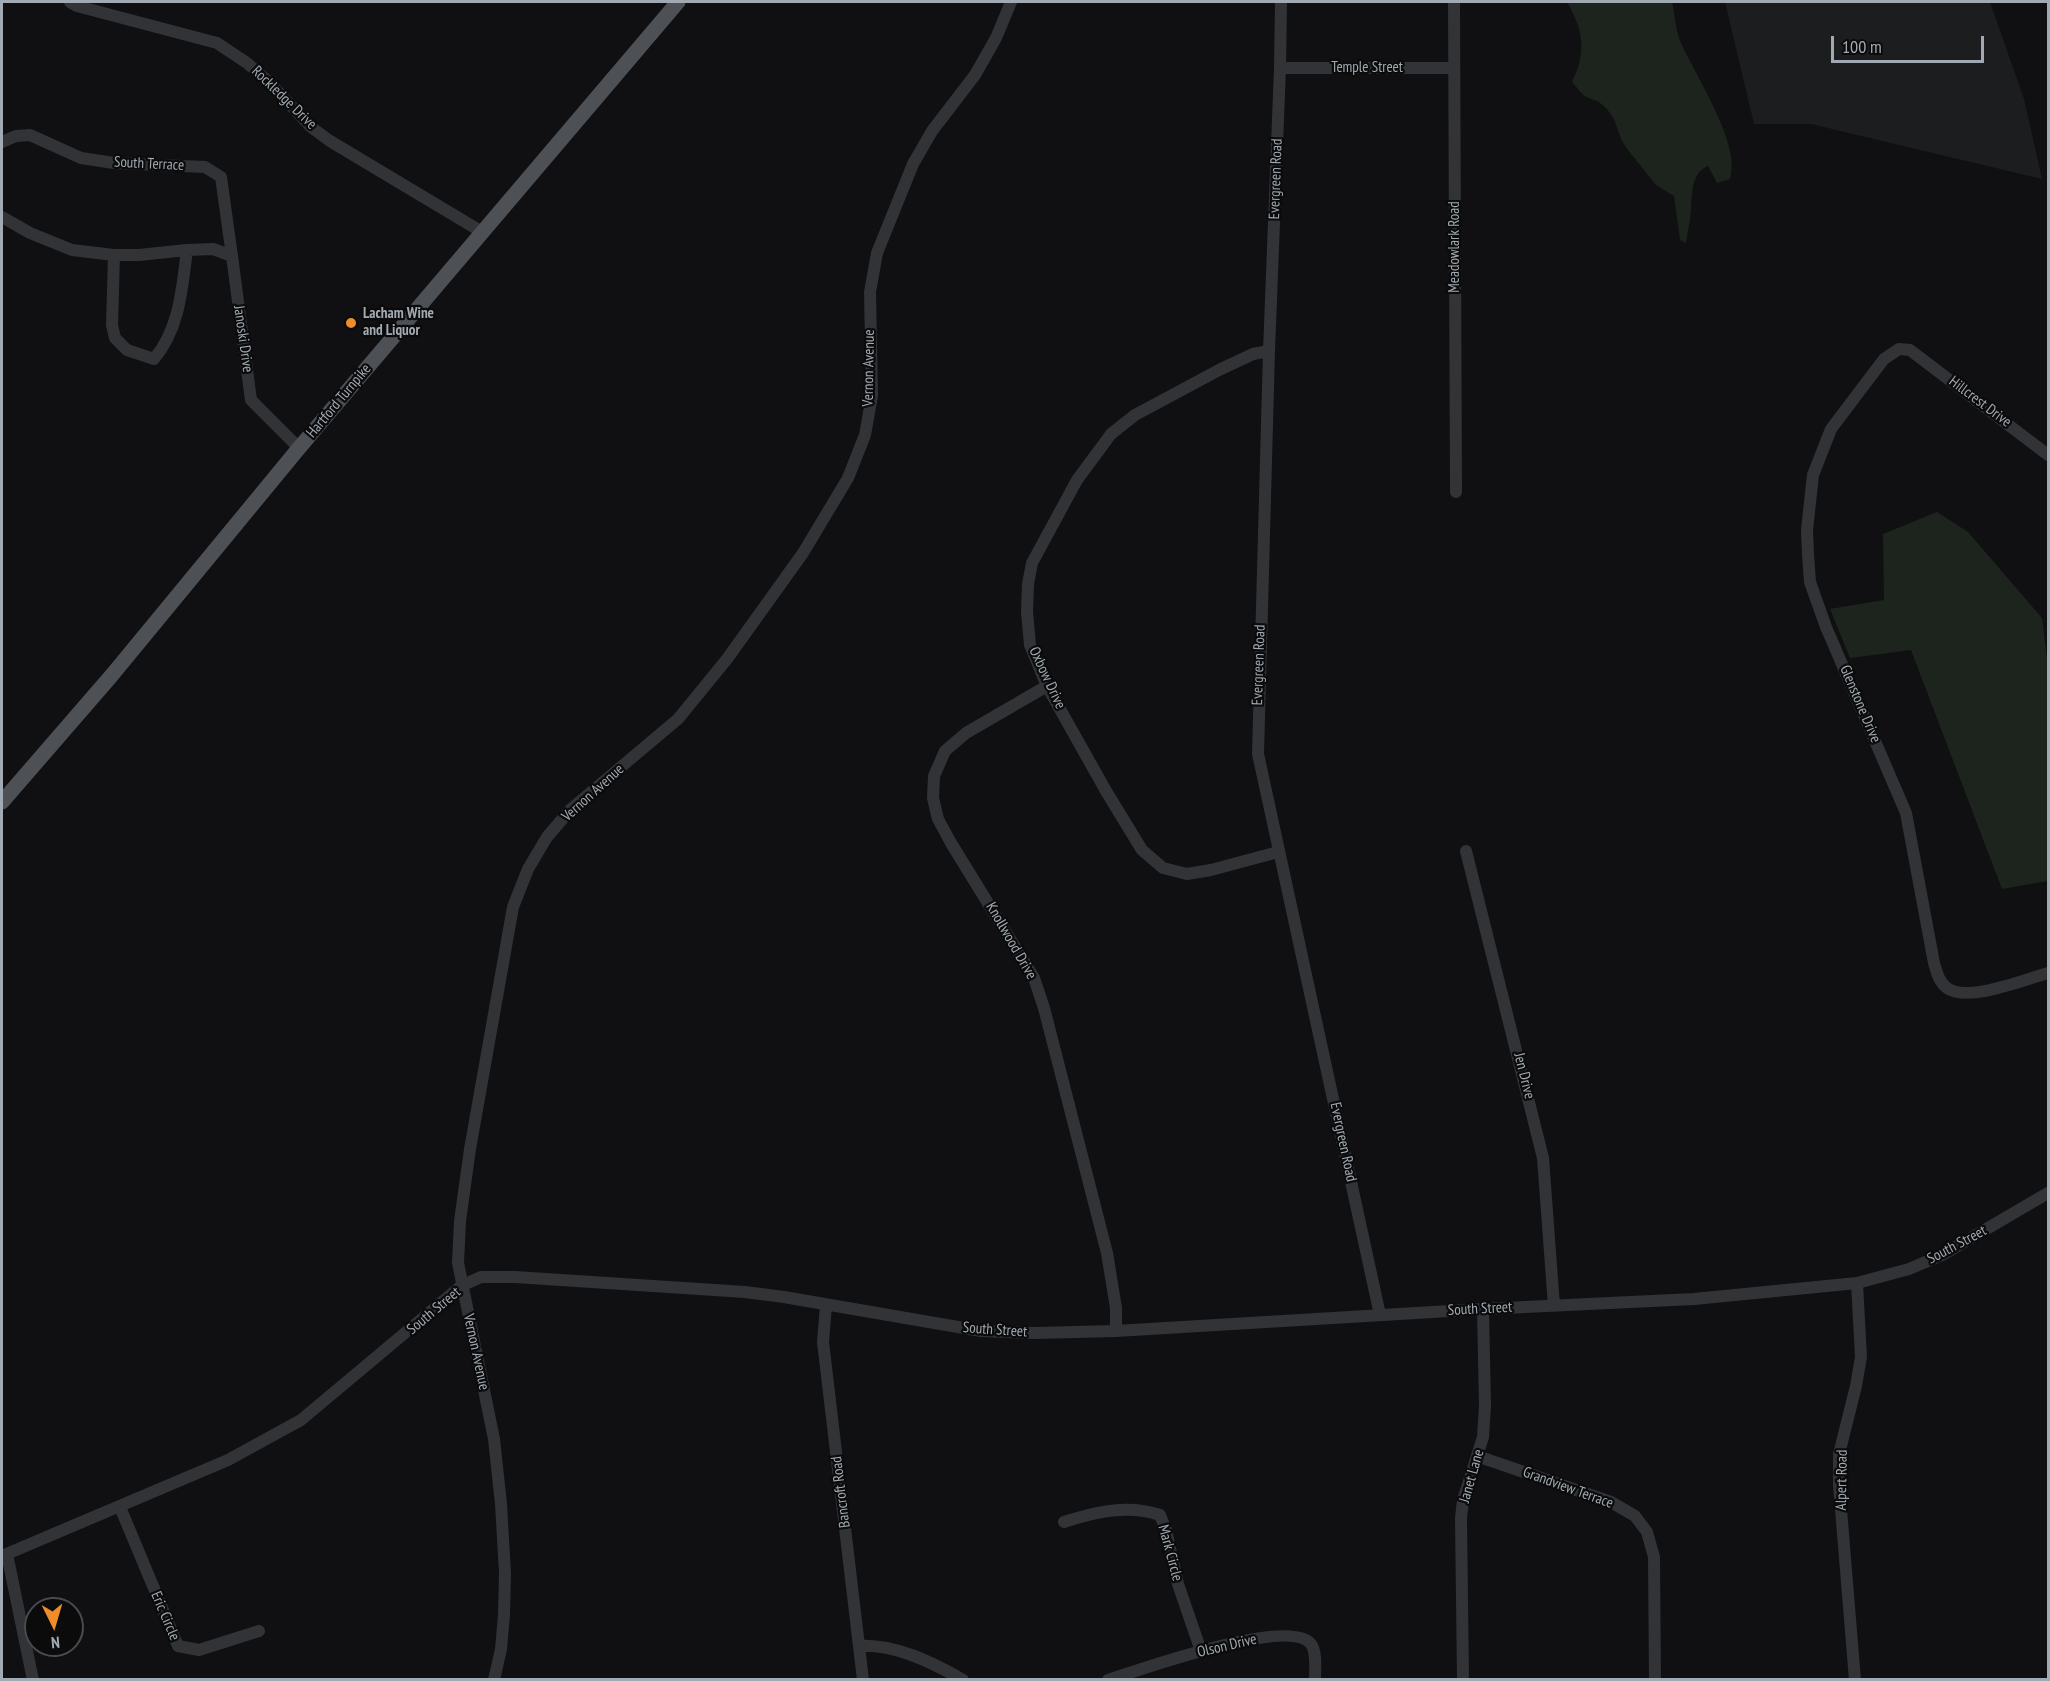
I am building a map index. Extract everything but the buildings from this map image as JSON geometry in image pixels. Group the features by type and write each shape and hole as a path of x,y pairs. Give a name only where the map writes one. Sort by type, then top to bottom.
{"main road":[{"name":"Hartford Turnpike","path":"2,802 112,675 299,448 678,2"}],"street":[{"name":"Rockledge Drive","path":"70,2 77,6 217,43 248,63 311,127 330,141 482,232"},
{"name":"Vernon Avenue","path":"494,1680 501,1649 504,1615 505,1573 501,1504 494,1439 458,1263 460,1221 470,1149 513,907 528,869 547,837 571,808 678,719 713,677 803,553 848,478 865,435 872,396 870,292 877,253 913,164 932,131 975,75 996,38 1011,2"},
{"name":"Evergreen Road","path":"1281,2 1257,754 1380,1315"},
{"name":"Meadowlark Road","path":"1454,2 1456,492"},
{"name":"Temple Street","path":"1280,69 1454,68"},
{"name":"South Terrace","path":"2,142 16,136 30,135 81,158 114,162 204,166 221,177 227,234 232,256"},
{"path":"2,217 30,233 72,250 114,255 139,255 187,249 213,249 232,256"},
{"path":"114,255 112,325 114,338 127,350 154,359 165,346 178,315 187,249"},
{"name":"Janoski Drive","path":"232,256 251,400 299,448"},
{"name":"Glenstone Drive","path":"1910,350 1899,349 1884,358 1831,429 1819,456 1813,476 1807,530 1810,582 1826,627 1906,813 1938,978 1948,989 1959,993 1975,992 2049,973"},
{"name":"Hillcrest Drive","path":"1910,350 2049,455"},
{"name":"Oxbow Drive","path":"1269,351 1253,354 1219,370 1135,415 1111,434 1077,480 1032,563 1028,584 1027,612 1030,645 1047,686 1142,850 1163,868 1187,874 1212,870 1278,852"},
{"name":"Knollwood Drive","path":"1047,686 966,734 945,752 934,776 933,798 938,819 951,843 1034,978 1044,1008 1107,1253 1116,1308 1116,1331"},
{"name":"Jen Drive","path":"1466,851 1543,1158 1554,1306"},
{"name":"South Street","path":"4,1555 228,1460 301,1420 461,1286 481,1277 745,1292 981,1331 1035,1333 1116,1331 1694,1299 1857,1283 1909,1269 1942,1254 2049,1193"},
{"name":"Alpert Road","path":"1855,1680 1846,1583 1839,1454 1861,1357 1857,1283"},
{"name":"Bancroft Road","path":"826,1305 823,1342 863,1680"},
{"name":"Janet Lane","path":"1463,1680 1461,1518 1463,1500 1483,1437 1485,1406 1483,1309"},
{"name":"Grandview Terrace","path":"1477,1456 1611,1502 1635,1516 1647,1532 1654,1557 1655,1680"},
{"name":"Eric Circle","path":"120,1507 178,1646 199,1650 259,1631"},
{"name":"Mark Circle","path":"1064,1522 1095,1512 1143,1509 1160,1515 1166,1530 1178,1584 1202,1651"},
{"path":"4,1555 33,1680"},
{"name":"Olson Drive","path":"1108,1680 1202,1651 1256,1638 1286,1635 1302,1637 1311,1644 1315,1659 1315,1680"},
{"path":"859,1646 869,1645 932,1662 963,1680"}],"shaded area":[{"path":"1567,2 1672,2 1679,38 1723,128 1732,164 1730,179 1717,183 1708,166 1697,175 1694,182 1686,243 1680,240 1674,196 1656,185 1628,150 1607,109 1599,102 1584,96 1572,82 1580,61 1581,41 1577,22"},
{"path":"1725,2 1990,2 2024,99 2042,179 1811,124 1754,124"},
{"path":"1937,512 1968,532 2042,618 2048,667 2048,881 2002,889 1911,650 1850,658 1830,609 1884,600 1883,534"}],"place":[{"name":"Lacham Wine and Liquor","path":"351,323"}]}
